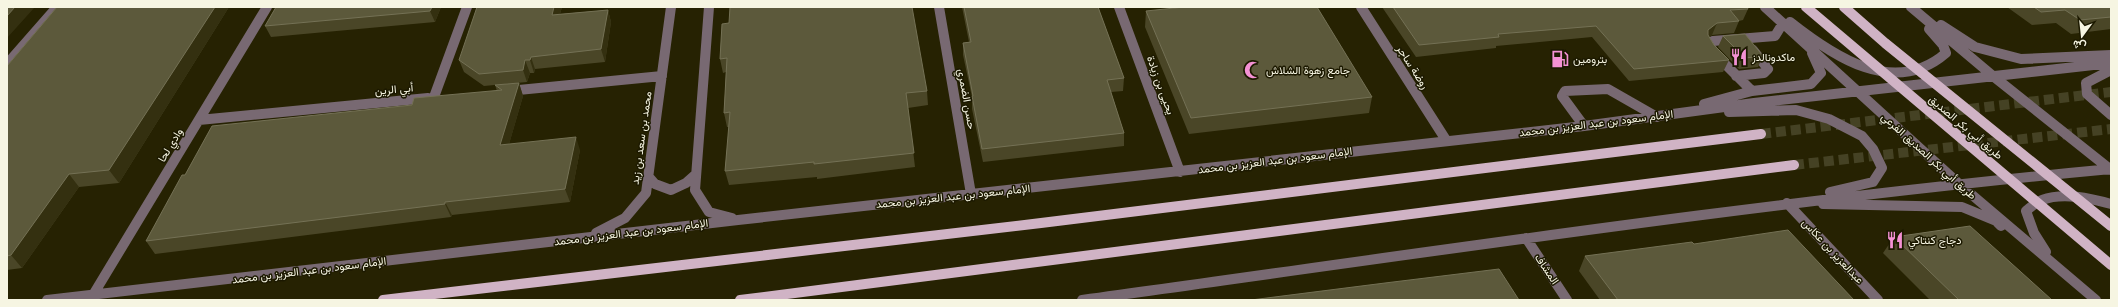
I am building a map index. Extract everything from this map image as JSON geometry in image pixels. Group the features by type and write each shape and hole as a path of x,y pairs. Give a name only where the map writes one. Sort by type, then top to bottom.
{"main road":[{"name":"طريق أبي بكر الصديق","path":"1806,7 2111,265"},
{"name":"طريق أبي بكر الصديق","path":"1844,7 1885,43 2111,226"},
{"path":"383,300 1041,223 1761,134"},
{"path":"740,300 1794,165"}],"street":[{"path":"7,64 56,7"},
{"name":"وادي لحا","path":"93,295 267,7"},
{"name":"أبي الرين","path":"199,120 437,97 468,7"},
{"name":"محمد بن سعد بن زيد","path":"582,238 618,224 634,210 646,193 671,7"},
{"path":"709,7 694,190 708,212 738,220"},
{"name":"حسن الضمري","path":"939,7 972,194"},
{"name":"يحيى بن زيادة","path":"1119,7 1180,172"},
{"name":"روضة ساجر","path":"1360,7 1446,140"},
{"name":"طريق أبي بكر الصديق الفرعي","path":"1765,7 1958,183 2098,300"},
{"path":"1771,7 1829,50 1860,67 1893,72 1920,69 1938,61 1946,53 1943,45 1911,7"},
{"path":"1911,7 1975,47 1999,55 2021,59 2111,55"},
{"path":"1911,7 1993,76 2111,170"},
{"path":"1655,117 1752,91 1811,84 1821,73 1814,57 1803,41 1783,23 1775,36 1713,42 1709,44 1714,53 1752,91"},
{"path":"1736,76 1764,73 1768,69 1744,40"},
{"name":"الإمام سعود بن عبد العزيز بن محمد","path":"47,300 738,220 1180,172 1446,140 1584,126 1754,103 2111,63"},
{"path":"2111,70 2086,83 2087,94 2111,115"},
{"path":"496,92 662,76"},
{"path":"1584,126 1562,94 1565,92 1599,88 1608,89 1655,117 1796,110 1829,119 1862,136 1873,149 1882,168 1873,182 1787,202"},
{"path":"1082,300 1787,202 1958,183 2111,170"},
{"path":"648,176 655,184 670,190 686,183 695,175"},
{"path":"2098,300 2053,260 2040,246 2028,220 2026,211 2040,200 2064,197 2100,200 2111,204"},
{"name":"طريق أبي بكر الصديق الفرعي","path":"1787,202 1962,208 1996,221 2088,300"},
{"name":"عبدالعزيز بن عكاس","path":"1787,202 1878,300"},
{"name":"المشاف","path":"1526,238 1567,300"}],"building":[{"path":"7,7 15,7 7,16"},
{"path":"57,7 215,7 109,170 69,174 11,255 7,256 7,66"},
{"path":"276,7 432,7 430,11 265,26"},
{"path":"477,7 554,7 552,15 608,10 601,49 531,57 530,60 525,60 523,70 479,74 459,60"},
{"path":"730,7 912,7 927,91 906,93 914,153 814,164 814,162 725,171 730,112 724,113 727,58 720,59 722,24 729,23"},
{"path":"964,7 1098,7 1124,78 1107,80 1124,133 982,149 963,43 971,42"},
{"name":"جامع زهوة الشلاش","path":"1184,7 1317,7 1372,97 1191,118 1146,11"},
{"path":"1393,7 1747,7 1748,9 1730,10 1739,21 1717,23 1708,30 1708,35 1714,45 1729,60 1634,69 1596,26 1498,34 1499,37 1419,45"},
{"path":"2034,7 2111,7 2111,17 2080,20 2065,10 2041,12"},
{"path":"1745,34 1763,56 1745,58 1723,36"},
{"path":"519,83 500,145 576,137 565,189 445,202 445,204 146,241 182,175 185,175 212,126 412,105 414,98 502,90 495,85"},
{"path":"1970,226 2052,300 1959,300 1894,237"},
{"path":"1788,230 1854,300 1618,300 1585,256 1692,242 1694,244"},
{"path":"1499,269 1519,300 1251,300 1385,283"}],"tunnel":[{"path":"1761,134 2111,92"},
{"path":"1794,165 2111,129"}],"place":[{"name":"ماكدونالدز","path":"1739,57"},
{"name":"بترومين","path":"1560,59"},
{"name":"جامع زهوة الشلاش","path":"1253,70"},
{"name":"دجاج كنتاكي","path":"1895,240"}]}
